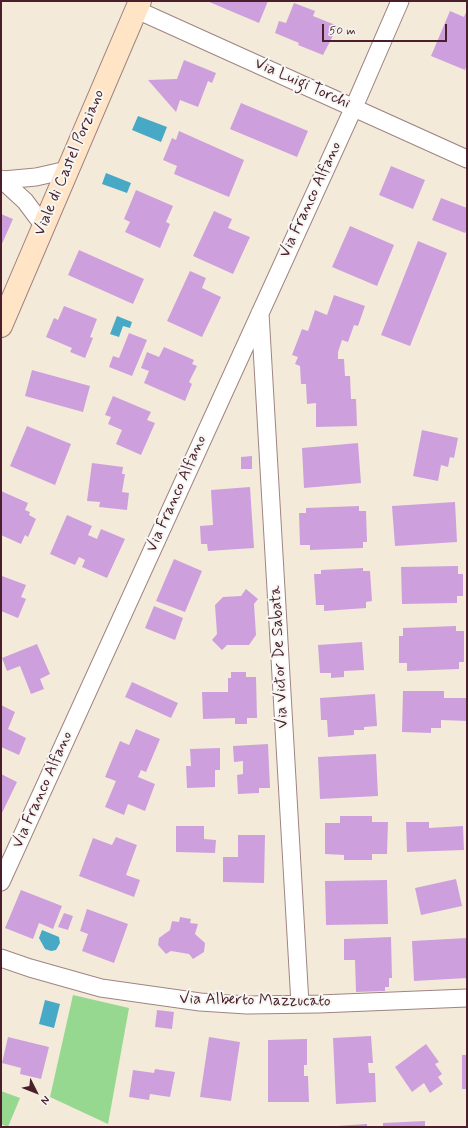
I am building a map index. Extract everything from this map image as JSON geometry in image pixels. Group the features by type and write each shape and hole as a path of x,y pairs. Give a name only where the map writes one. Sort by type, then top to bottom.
{"street":[{"name":"Via Franco Alfano","path":"1,882 260,310 354,107 400,1"},
{"name":"Via Luigi Torchi","path":"138,5 467,159"},
{"name":"Viale di Castel Porziano","path":"1,326 138,5"},
{"path":"2,179 36,177 67,170"},
{"path":"2,179 25,201 43,225"},
{"name":"Via Victor De Sabata","path":"260,310 300,1004"},
{"name":"Via Alberto Mazzucato","path":"1,958 83,984 138,995 210,1003 300,1004 467,998"}],"green space":[{"path":"73,995 129,1008 108,1124 50,1097"},
{"path":"1,1091 20,1098 8,1127 1,1124"}],"water":[{"path":"138,116 167,127 161,142 132,130"},
{"path":"106,173 131,183 127,193 102,184"},
{"path":"117,316 132,322 130,328 123,326 119,337 110,334"},
{"path":"42,930 59,937 60,943 56,950 51,951 45,949 39,938"},
{"path":"45,1000 60,1004 54,1028 39,1024"}],"building":[{"path":"207,1 268,1 259,23"},
{"path":"294,3 315,11 313,16 338,26 323,55 298,45 299,43 275,33 279,21 286,23"},
{"path":"467,10 467,64 465,70 431,56 450,11 464,17"},
{"path":"184,60 216,73 212,83 208,81 198,107 180,100 176,112 148,80 177,79"},
{"path":"241,103 308,131 297,157 230,129"},
{"path":"179,131 244,160 229,197 174,174 177,166 163,160 172,138 176,140"},
{"path":"391,166 425,180 413,209 379,195"},
{"path":"136,190 173,206 166,222 170,224 160,248 125,232 130,222 124,219"},
{"path":"441,198 467,208 467,228 465,233 432,220"},
{"path":"214,211 232,219 228,228 250,237 233,274 193,256"},
{"path":"1,214 13,219 1,246"},
{"path":"350,226 394,245 377,286 332,267"},
{"path":"418,241 447,253 410,346 381,335"},
{"path":"79,250 144,279 133,304 68,275"},
{"path":"190,271 206,278 202,288 221,297 202,337 167,321"},
{"path":"334,295 365,306 358,326 354,325 348,342 342,340 338,352 338,359 344,359 345,376 350,376 351,399 356,399 357,426 316,427 316,403 307,404 306,384 301,384 300,366 295,364 298,357 292,355 302,329 308,331 315,310 327,315"},
{"path":"64,306 97,319 90,337 93,338 85,358 70,352 72,348 46,337 54,318 58,320"},
{"path":"129,333 147,340 132,376 109,367 113,356 119,358"},
{"path":"164,347 194,360 192,364 197,366 189,382 192,384 185,401 144,383 149,371 141,368 147,352 159,357"},
{"path":"32,370 90,386 83,412 25,396"},
{"path":"113,396 151,412 147,420 155,423 141,455 116,444 122,430 108,424 111,417 105,415"},
{"path":"27,426 71,444 55,485 10,466"},
{"path":"422,430 458,438 454,458 450,457 448,467 441,465 438,481 413,476"},
{"path":"358,443 361,483 304,488 302,448"},
{"path":"252,456 252,469 241,469 241,457"},
{"path":"92,463 123,467 122,474 125,474 122,492 129,493 127,510 99,507 100,502 87,501"},
{"path":"250,487 254,548 208,551 207,544 201,544 200,526 213,525 211,490"},
{"path":"1,491 28,503 25,510 30,512 29,515 36,519 28,537 25,535 21,544 1,535"},
{"path":"455,502 457,542 395,546 392,506"},
{"path":"359,506 359,511 366,511 367,542 363,542 363,548 310,550 310,545 300,545 299,513 306,513 306,508"},
{"path":"67,515 92,526 88,535 97,539 101,529 125,539 107,578 82,567 85,560 79,557 75,565 50,554"},
{"path":"174,559 202,571 185,612 156,601"},
{"path":"458,566 458,574 463,574 463,596 457,596 457,603 402,604 401,567"},
{"path":"363,568 363,571 370,571 372,601 366,602 366,608 324,611 324,605 316,605 314,574 321,574 321,570"},
{"path":"2,576 26,585 21,597 26,599 18,618 1,611"},
{"path":"246,589 258,599 254,604 256,635 249,645 227,645 222,650 212,640 217,634 215,605 223,597 241,596"},
{"path":"154,606 183,618 175,640 145,628"},
{"path":"456,626 456,631 464,631 464,662 459,662 459,669 407,671 407,663 399,663 399,636 403,636 403,628"},
{"path":"362,642 364,670 344,671 344,677 331,678 331,673 320,673 318,645"},
{"path":"37,644 50,674 40,679 44,689 31,694 20,666 7,671 2,658"},
{"path":"231,672 246,672 246,677 256,677 257,718 247,718 247,724 235,724 235,718 203,719 202,692 228,692 228,678 231,678"},
{"path":"132,682 178,703 171,718 125,697"},
{"path":"403,691 444,691 444,698 467,698 467,721 441,720 441,728 431,728 431,733 402,732"},
{"path":"375,694 377,726 364,727 364,730 354,730 354,735 328,737 327,720 321,720 320,698"},
{"path":"1,705 15,712 8,729 26,738 19,755 1,747"},
{"path":"136,729 160,739 146,772 141,770 138,777 155,784 145,811 128,804 124,815 105,807 116,781 105,777 120,741 129,745"},
{"path":"268,744 270,788 259,788 259,793 238,794 237,775 243,774 243,761 234,762 233,746"},
{"path":"220,748 220,770 215,770 215,787 187,788 186,766 191,766 190,749"},
{"path":"376,754 378,796 320,799 318,757"},
{"path":"1,774 17,782 1,815"},
{"path":"340,816 372,816 372,822 388,822 387,854 372,854 372,860 344,860 344,855 325,854 325,823 340,823"},
{"path":"406,822 429,822 429,828 463,826 464,850 407,852"},
{"path":"176,826 204,826 204,839 216,840 215,853 176,852"},
{"path":"238,835 265,835 264,883 223,882 223,857 238,857"},
{"path":"116,837 137,845 126,875 140,880 134,897 79,876 93,838 112,845"},
{"path":"456,879 462,906 421,915 415,888"},
{"path":"387,880 388,924 326,925 325,881"},
{"path":"21,890 62,906 53,929 39,923 33,939 5,928"},
{"path":"87,909 128,924 114,963 82,951 88,934 80,931"},
{"path":"64,913 73,916 68,930 58,927"},
{"path":"180,917 191,919 190,923 198,924 195,934 205,943 204,952 193,959 189,954 171,951 166,954 158,945 159,938 170,930 172,921 179,922"},
{"path":"391,937 392,978 389,978 389,987 385,987 385,991 356,992 355,960 344,960 344,939"},
{"path":"467,938 467,978 414,981 412,941"},
{"path":"157,1010 174,1012 172,1029 155,1027"},
{"path":"371,1036 373,1063 368,1063 369,1073 375,1073 376,1102 336,1104 333,1038"},
{"path":"8,1037 49,1047 41,1079 20,1074 21,1068 2,1063"},
{"path":"209,1037 240,1042 231,1101 200,1097"},
{"path":"307,1039 307,1065 304,1065 304,1076 308,1076 309,1102 268,1102 268,1040"},
{"path":"426,1044 439,1062 435,1064 442,1074 438,1077 443,1084 430,1093 424,1083 412,1092 395,1067"},
{"path":"462,1055 467,1055 467,1089 462,1089"},
{"path":"155,1069 175,1072 170,1097 150,1094 149,1100 129,1097 133,1070 154,1073"},
{"path":"425,1121 425,1127 383,1127 383,1123"},
{"path":"367,1124 367,1127 337,1127 337,1126"}]}
